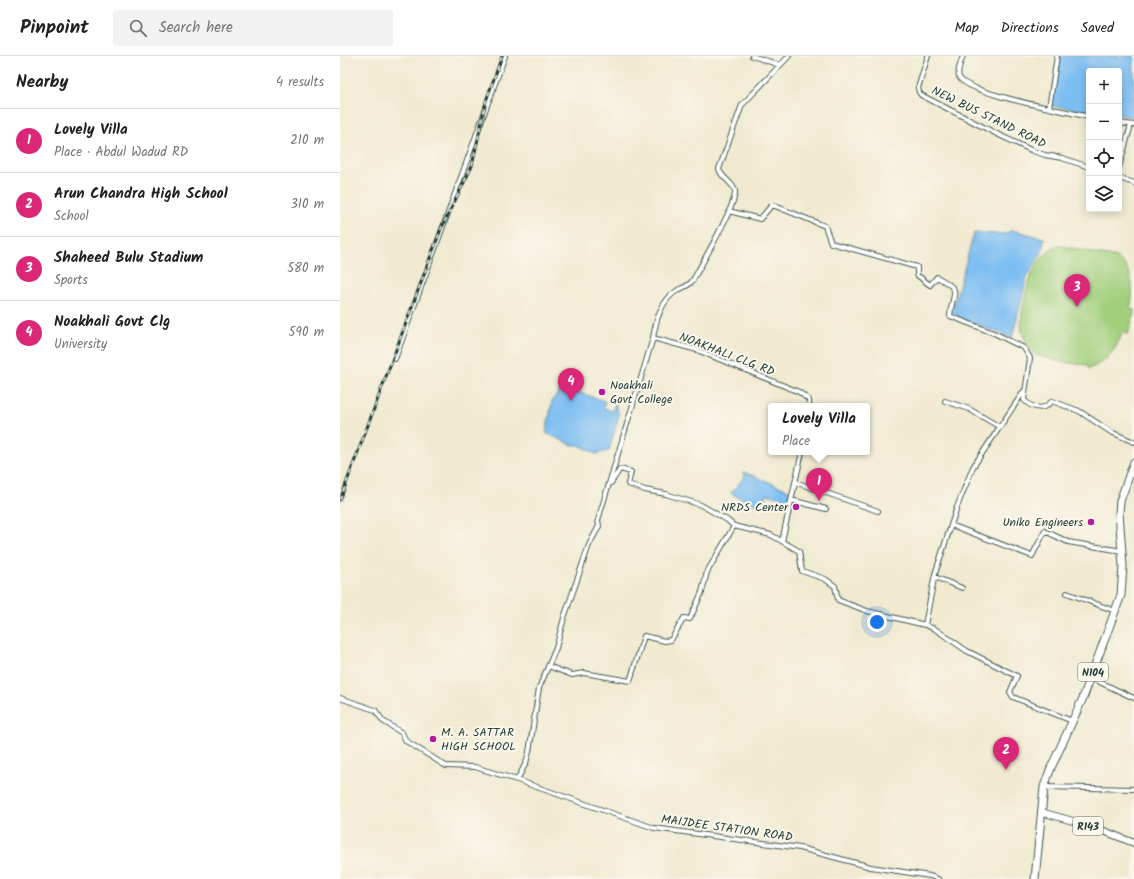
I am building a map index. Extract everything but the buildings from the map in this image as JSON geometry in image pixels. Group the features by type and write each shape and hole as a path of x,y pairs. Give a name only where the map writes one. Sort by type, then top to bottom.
{"highway":[{"name":"N104","path":"1035,879 1044,787 1091,678 1121,595 1123,566 1119,513 1120,501 1134,462"}],"main road":[{"name":"R143","path":"1041,812 1094,827 1134,843"}],"street":[{"path":"395,360 505,56"},
{"path":"752,56 780,65"},
{"path":"517,780 526,763 532,740 537,696 588,545 599,526 598,520 653,338 659,313 664,303 677,291 690,285 694,280 729,211 735,193 734,188 720,174 719,169 742,105 789,56"},
{"name":"NEW BUS STAND ROAD","path":"928,56 918,88 921,95 1033,151 1062,158 1086,167"},
{"path":"963,56 958,74 961,80 979,89 999,96 1086,116"},
{"path":"1048,108 1057,56"},
{"path":"1122,123 1132,125 1122,157"},
{"path":"1122,179 1134,183"},
{"path":"729,211 760,219 771,206 775,206 825,226 831,243 847,246 918,267 918,275 930,285 937,277 952,286 955,292 950,316 996,334 1024,348 1030,358 1024,400 1028,404 1042,409 1047,407 1052,401 1079,411 1115,434 1134,442"},
{"name":"NOAKHALI CLG RD","path":"653,338 697,350 798,392 809,400 809,403"},
{"path":"925,625 935,577 951,525 973,467 1026,389"},
{"path":"946,401 969,409 1000,427"},
{"path":"782,541 801,455"},
{"path":"608,486 620,469 630,472 628,484 701,505 734,526 771,535 799,551 802,571 825,579 835,586 838,600 867,611 925,625 935,629 967,651 1017,676 1010,692 1013,697 1072,720"},
{"path":"795,482 878,511"},
{"path":"791,500 826,509"},
{"path":"951,525 1032,556 1044,531 1068,542 1122,551"},
{"path":"548,666 572,675 591,674 630,681 644,636 665,641 671,640 684,618 690,619 702,592 707,572 734,526"},
{"path":"935,577 962,588"},
{"path":"1067,593 1116,611"},
{"path":"1091,678 1134,698"},
{"name":"MAIJDEE STATION ROAD","path":"340,698 375,710 383,721 402,733 406,741 446,766 475,767 517,780 654,828 800,848 871,867 918,874 938,879"},
{"path":"1044,787 1134,788"},
{"path":"916,879 918,874"}],"green space":[{"path":"1058,245 1117,258 1123,263 1130,274 1132,295 1130,309 1134,310 1134,314 1128,334 1122,333 1117,345 1110,355 1101,363 1089,369 1087,365 1060,362 1038,355 1036,357 1022,332 1021,325 1025,295 1035,267 1046,254"}],"water":[{"path":"1059,56 1134,56 1134,117 1122,115 1122,68 1086,68 1086,111 1051,106"},
{"path":"1012,230 1044,238 1042,252 1027,277 1012,338 951,315 974,233 1005,234"},
{"path":"562,387 605,401 604,408 612,411 615,403 619,415 609,451 596,454 579,445 572,445 546,433 552,401"},
{"path":"744,472 791,491 787,500 767,494 762,506 745,501 731,493 745,476"}],"railway":[{"path":"340,500 441,229 472,166 486,101 502,56"}],"place":[{"name":"Shaheed Bulu Stadium","path":"1077,307"},
{"name":"Noakhali Govt College","path":"602,392"},
{"name":"Noakhali Govt Clg","path":"571,401"},
{"name":"Lovely Villa","path":"819,501"},
{"name":"NRDS Center","path":"796,507"},
{"name":"Uniko Engineers","path":"1091,522"},
{"name":"M. A. SATTAR HIGH SCHOOL","path":"433,739"},
{"name":"Arun Chandra High School","path":"1006,770"}]}
